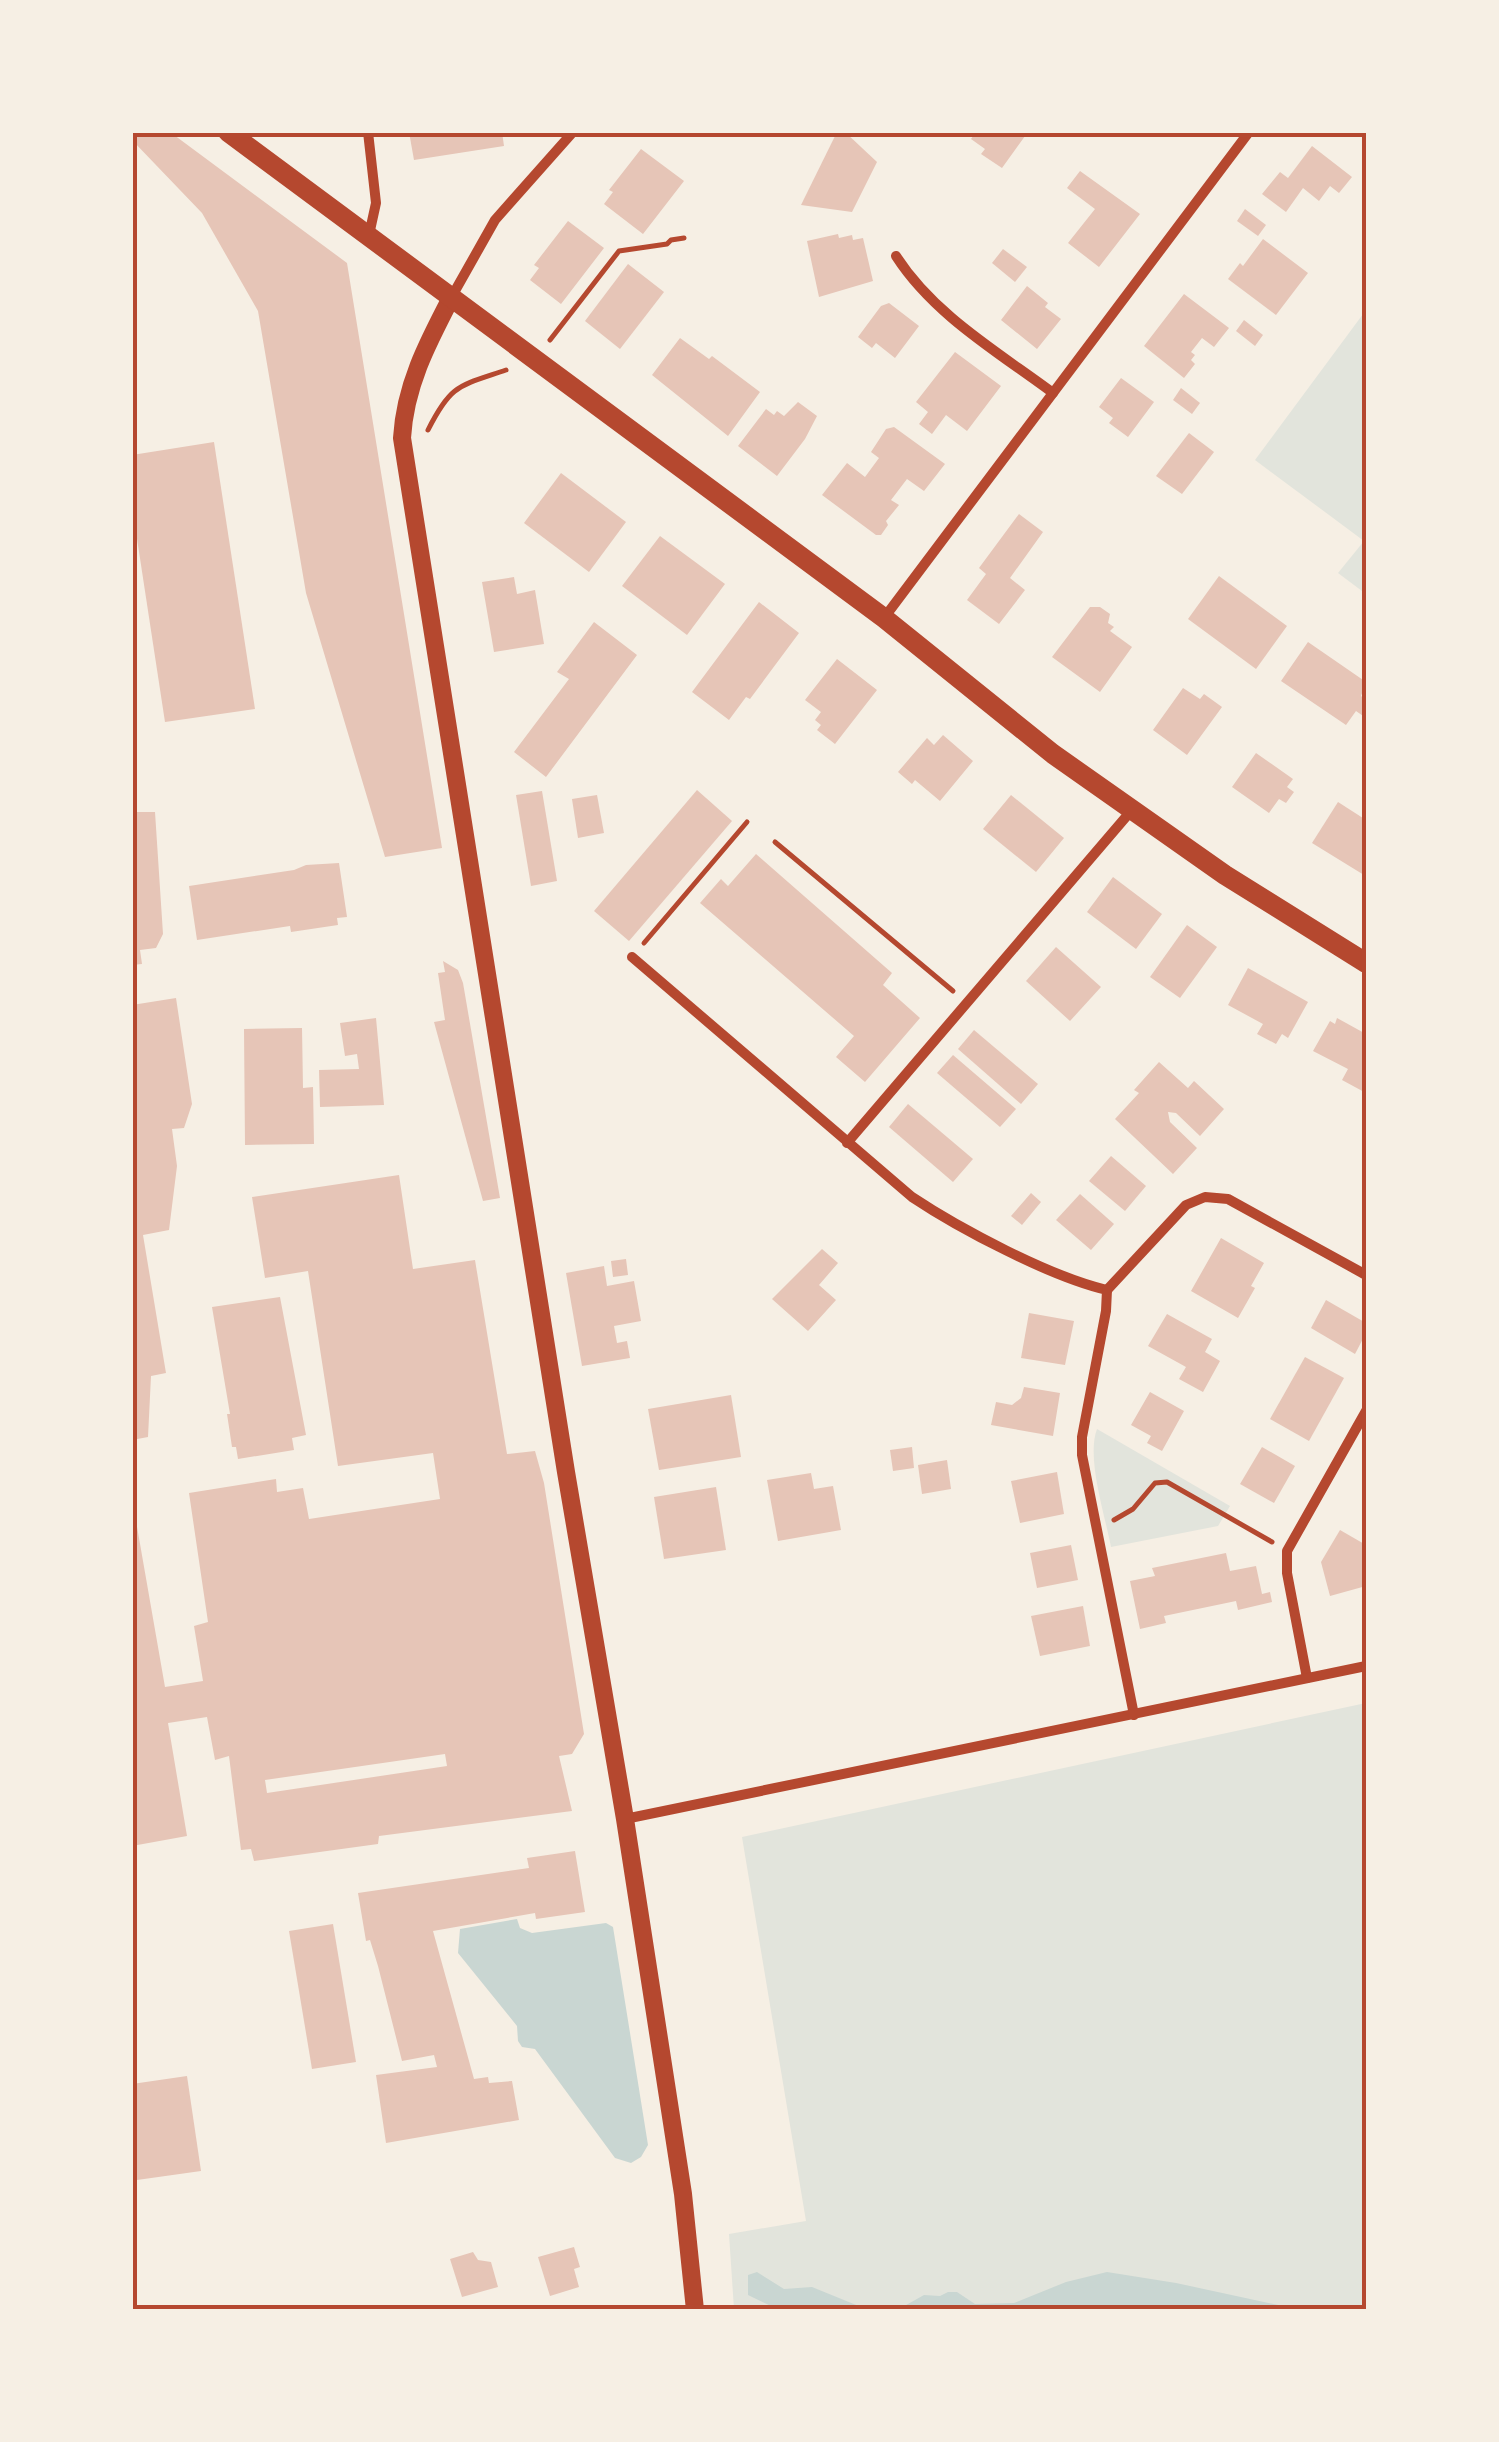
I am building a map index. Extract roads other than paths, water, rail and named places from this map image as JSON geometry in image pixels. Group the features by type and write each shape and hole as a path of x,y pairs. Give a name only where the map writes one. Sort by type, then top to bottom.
{"main road":[{"path":"228,132 884,618 956,679 1131,811 1366,963"}],"street":[{"path":"368,132 376,203 368,238"},
{"path":"572,132 495,220 451,298 422,353 410,386 403,410 402,438 625,1819 683,2194 694,2310"},
{"path":"884,618 1249,132"},
{"path":"896,256 944,312 1054,394"},
{"path":"847,1143 1131,811"},
{"path":"632,957 847,1143 934,1212 1067,1278 1107,1290"},
{"path":"1134,1714 1082,1455 1107,1290 1186,1205 1205,1197 1228,1199 1366,1276"},
{"path":"1308,1678 1287,1574 1288,1551 1366,1411"},
{"path":"625,1819 1366,1666"}]}
